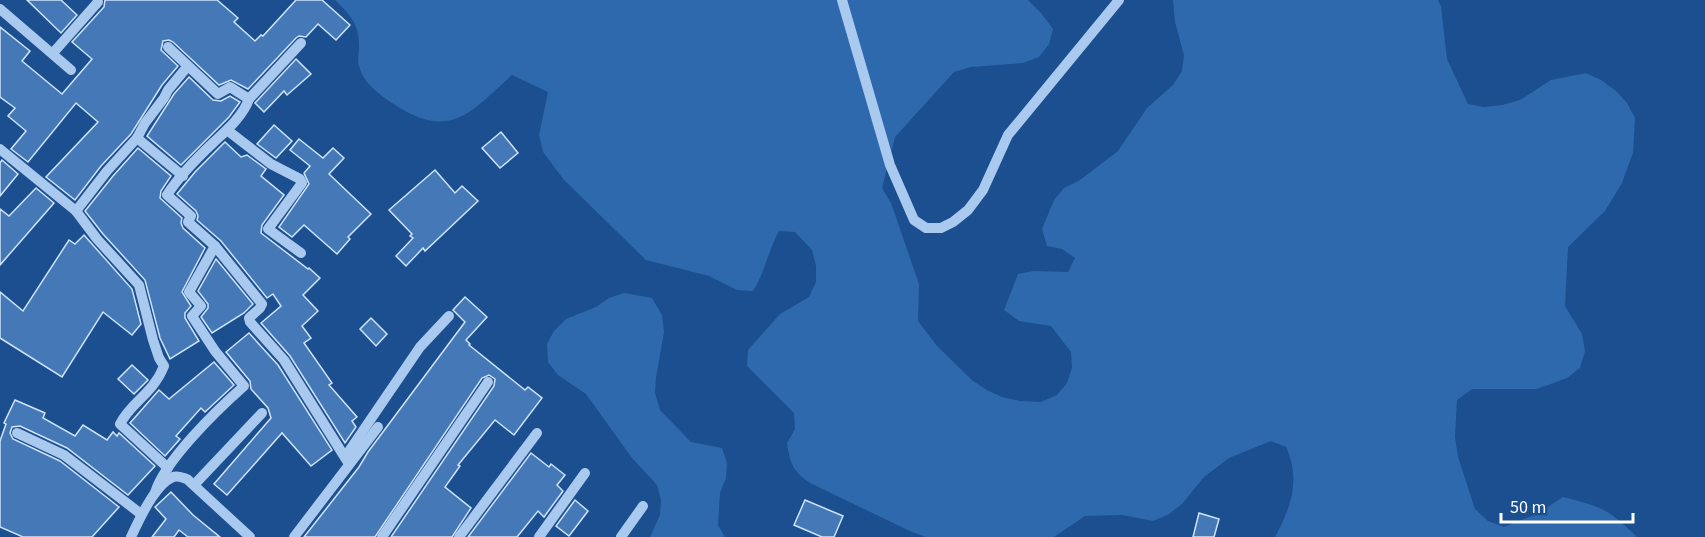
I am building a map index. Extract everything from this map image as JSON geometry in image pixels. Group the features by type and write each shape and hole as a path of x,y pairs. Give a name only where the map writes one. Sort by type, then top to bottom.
{"street":[{"path":"842,0 899,190 914,220 926,228 941,228 968,210 983,190 1008,135 1119,0"},
{"path":"53,53 98,2"},
{"path":"0,9 71,70"},
{"path":"301,42 249,99 247,106 227,130 168,193 168,197 191,216 189,222 215,246 262,304 249,318 250,322 284,360 347,461"},
{"path":"168,47 218,94 230,87 249,99"},
{"path":"76,211 111,166 137,138 168,90 187,67"},
{"path":"227,130 271,164 300,179 302,183 268,229 301,252"},
{"path":"137,138 183,176"},
{"path":"0,149 76,211 97,239 140,287 153,340 164,366 149,392 120,424 168,468"},
{"path":"155,493 158,483 190,440 244,386 214,351 192,316 201,306 189,292 215,246"},
{"path":"294,537 347,461 420,347 449,316"},
{"path":"382,537 488,382"},
{"path":"194,485 262,413"},
{"path":"347,461 378,427"},
{"path":"17,433 64,455 141,514"},
{"path":"459,537 537,433"},
{"path":"545,535 585,473"},
{"path":"131,537 141,514 155,493 172,477 177,476 187,479 250,537"},
{"path":"621,537 643,506"}],"shaded area":[{"path":"335,0 1028,0 1053,29 1049,44 1039,57 1023,63 971,67 954,72 895,137 882,188 891,203 919,284 918,321 937,346 973,381 1002,397 1041,402 1057,395 1067,383 1072,368 1071,352 1051,326 1019,321 1004,310 1018,274 1034,271 1068,272 1075,258 1062,249 1047,246 1042,229 1054,200 1064,188 1080,180 1118,151 1147,108 1173,85 1182,71 1184,55 1175,22 1173,0 1438,0 1441,6 1447,59 1468,104 1484,107 1502,105 1520,100 1551,80 1586,73 1616,91 1627,103 1635,118 1633,153 1622,183 1605,211 1568,247 1565,306 1582,334 1585,351 1580,368 1567,378 1537,389 1472,389 1457,400 1455,437 1458,457 1475,509 1488,521 1504,527 1537,514 1563,497 1604,510 1637,537 1275,537 1286,515 1292,493 1293,471 1286,447 1271,441 1229,458 1204,477 1182,504 1169,514 1153,521 1122,515 1085,516 1054,537 926,537 912,532 810,483 796,471 789,456 787,443 795,429 794,413 747,366 748,350 780,314 809,297 816,282 816,266 812,250 795,232 779,231 753,291 737,290 709,276 646,260 564,180 543,152 539,135 548,92 512,75 484,101 458,118 444,121 412,115 382,96 364,78 358,64 359,39 356,26"},
{"path":"624,293 652,298 662,315 664,332 655,393 660,410 691,442 722,448 727,463 726,478 720,493 718,525 725,537 650,537 660,515 661,500 657,485 632,458 586,394 558,375 548,362 547,344 554,331 566,319"}],"building":[{"path":"27,0 61,0 77,15 61,33"},
{"path":"105,0 217,0 238,18 234,22 255,41 261,35 263,36 296,0 322,0 350,25 336,40 318,24 306,37 296,38 248,89 231,80 219,85 173,42 163,41 161,50 178,66 162,85 131,134 101,166 75,200 46,177 98,122 76,103 28,162 11,149 26,131 8,116 15,108 0,97 0,27 30,51 22,61 62,94 92,59 72,42 104,7"},
{"path":"296,59 311,74 287,95 284,91 264,112 255,103"},
{"path":"189,77 213,100 221,101 230,96 240,102 229,117 181,165 147,136 174,94"},
{"path":"274,125 292,141 276,158 257,144"},
{"path":"501,132 518,153 500,168 482,148"},
{"path":"299,139 323,158 333,148 344,158 329,174 371,214 348,237 350,239 337,254 304,225 292,237 279,227 309,184 304,173 310,166 290,150"},
{"path":"225,142 241,157 247,155 266,169 261,176 284,195 262,225 261,233 320,278 303,295 318,311 302,326 311,338 304,343 332,383 329,385 357,417 352,421 356,427 345,443 290,356 261,323 281,306 273,294 267,298 221,241 197,220 196,211 177,194"},
{"path":"138,148 171,176 161,191 160,198 182,218 183,228 205,248 182,292 191,306 185,313 185,318 199,341 170,359 160,338 145,280 85,211"},
{"path":"2,160 18,174 0,196 0,163"},
{"path":"435,170 455,193 462,186 478,201 425,251 423,248 406,266 396,256 413,238 410,236 412,234 389,210"},
{"path":"36,188 54,203 0,265 0,209 9,216"},
{"path":"84,235 132,289 141,324 132,335 103,312 62,377 0,338 0,292 23,311 69,240 75,244"},
{"path":"216,259 253,304 244,313 212,333 201,317 208,308 208,304 198,291"},
{"path":"465,297 487,317 466,340 469,345 525,390 528,387 542,398 514,435 495,420 458,465 460,466 445,487 471,508 452,537 391,537 494,386 495,379 489,375 482,378 375,537 304,537 359,467 465,322 453,310"},
{"path":"371,318 387,334 376,346 360,329"},
{"path":"249,333 278,365 332,450 311,466 282,433 227,495 214,484 271,418 268,408 251,389 250,381 226,352"},
{"path":"214,362 234,385 205,412 201,408 176,436 180,439 165,456 130,423 159,390 169,399"},
{"path":"132,365 148,380 134,394 118,379"},
{"path":"15,400 45,413 43,418 75,436 83,425 107,440 113,432 117,436 119,433 155,466 128,495 67,448 20,426 12,427 10,433 13,439 60,461 119,507 92,537 23,537 0,527 0,441 6,424 4,423"},
{"path":"531,453 549,467 551,464 565,475 557,485 563,491 544,517 538,511 517,537 468,537"},
{"path":"171,492 193,515 220,537 188,537 179,530 174,537 152,537 166,519 155,507"},
{"path":"575,500 588,511 569,536 556,526"},
{"path":"805,500 843,516 834,537 822,537 794,525"},
{"path":"1199,513 1219,519 1214,537 1193,537"}]}
